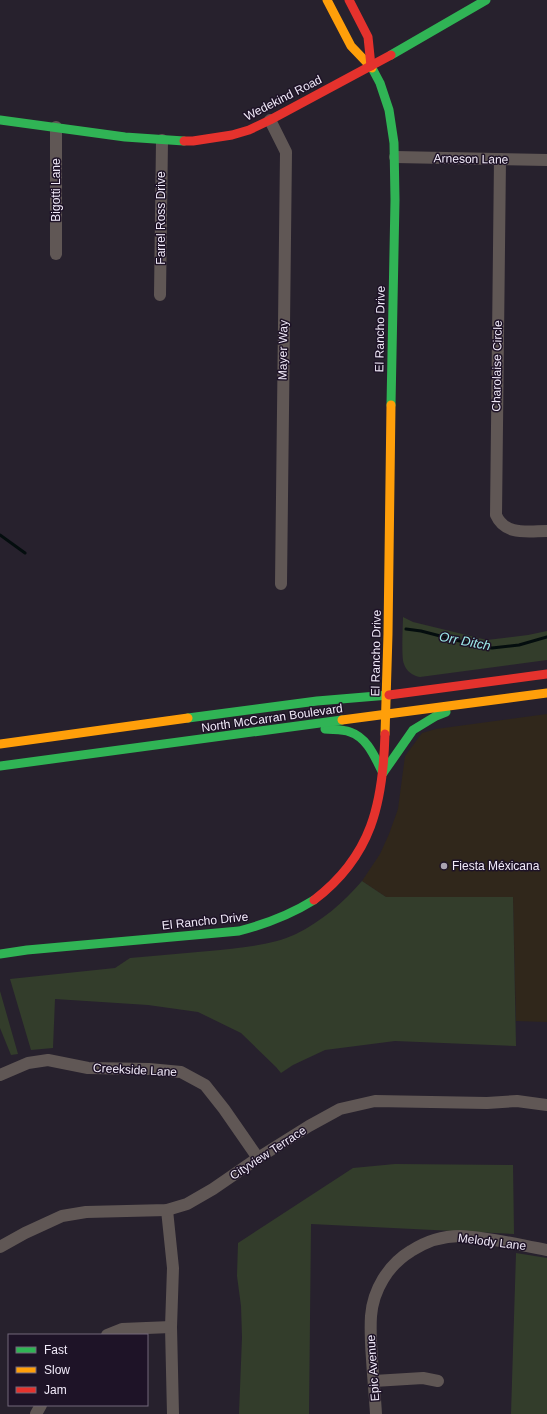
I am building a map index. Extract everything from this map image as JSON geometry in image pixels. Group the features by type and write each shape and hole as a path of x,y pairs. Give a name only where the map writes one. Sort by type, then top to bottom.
{"main road":[{"name":"El Rancho Drive","path":"327,0 350,46 371,66"},
{"name":"El Rancho Drive","path":"0,954 27,950 239,931 260,927 280,920 314,901 330,888 357,855 375,817 381,794 387,695 395,157 394,134 389,110 383,91 371,66 368,37 349,0"},
{"name":"Wedekind Road","path":"0,120 125,137 162,140 193,141 232,135 249,130 270,120 371,66 486,0"},
{"name":"North McCarran Boulevard","path":"0,744 317,701 387,695 547,674"},
{"name":"North McCarran Boulevard","path":"0,766 547,693"},
{"path":"304,726 355,734 369,747 383,773 413,730 436,716 464,705"}],"street":[{"name":"Mayer Way","path":"270,120 286,152 281,584"},
{"name":"Bigotti Lane","path":"56,127 56,254"},
{"name":"Farrel Ross Drive","path":"160,295 162,140"},
{"name":"Arneson Lane","path":"395,157 547,160"},
{"name":"Charolaise Circle","path":"500,160 496,515 505,527 513,531 547,532"},
{"name":"Creekside Lane","path":"0,1075 28,1063 48,1060 88,1068 149,1069 181,1072 205,1085 224,1109 258,1158"},
{"name":"Cityview Terrace","path":"0,1247 25,1233 62,1216 86,1212 167,1210 187,1204 213,1189 258,1158 340,1109 375,1101 487,1103 517,1101 547,1105"},
{"path":"167,1210 173,1268 171,1328 173,1414"},
{"name":"Melody Lane","path":"370,1323 378,1288 386,1275 395,1263 405,1254 418,1246 437,1239 458,1236 473,1237 547,1250"},
{"name":"Epic Avenue","path":"370,1323 376,1414"},
{"path":"110,1334 122,1329 171,1328"},
{"path":"374,1381 423,1378 438,1381"}],"shaded area":[{"path":"547,714 547,1022 516,1021 513,898 386,897 362,881 380,854 389,834 398,809 405,756 422,733 436,729"}],"green space":[{"path":"403,617 413,622 487,640 547,631 547,660 420,677 408,671 403,661"},
{"path":"362,881 386,897 513,897 516,1046 395,1041 325,1050 293,1065 281,1073 241,1033 198,1012 148,1005 55,999 53,1048 31,1050 10,979 115,968 130,958 209,951 265,944 276,941 306,929 340,904"},
{"path":"0,991 18,1054 11,1055 0,1028"},
{"path":"395,1164 513,1165 514,1234 311,1224 309,1414 239,1414 242,1337 241,1306 237,1276 238,1243 353,1168"},
{"path":"516,1253 547,1258 547,1414 511,1414"}],"waterway":[{"name":"Orr Ditch","path":"0,535 25,553"},
{"name":"Orr Ditch","path":"406,629 421,631 492,648 519,645 547,637"}],"traffic: fast":[{"path":"391,55 486,0"},
{"path":"372,68 380,83 389,110 394,143 395,200 391,405"},
{"path":"0,120 125,137 184,141"},
{"path":"188,718 317,701 389,695"},
{"path":"383,773 413,730 436,716 446,712"},
{"path":"0,766 342,720"},
{"path":"325,729 347,731 362,739 374,755 383,773"},
{"path":"0,954 27,950 239,931 278,918 314,900"}],"traffic: slow":[{"path":"327,0 351,46 372,68"},
{"path":"385,734 391,405"},
{"path":"342,720 547,693"},
{"path":"0,744 188,718"}],"traffic: jam":[{"path":"349,0 368,37 371,66"},
{"path":"184,141 232,135 249,130 391,55"},
{"path":"389,695 547,674"},
{"path":"314,900 334,883 349,865 361,846 370,826 377,805 381,783 385,734"}],"place":[{"name":"Fiesta Méxicana","path":"444,866"}]}
